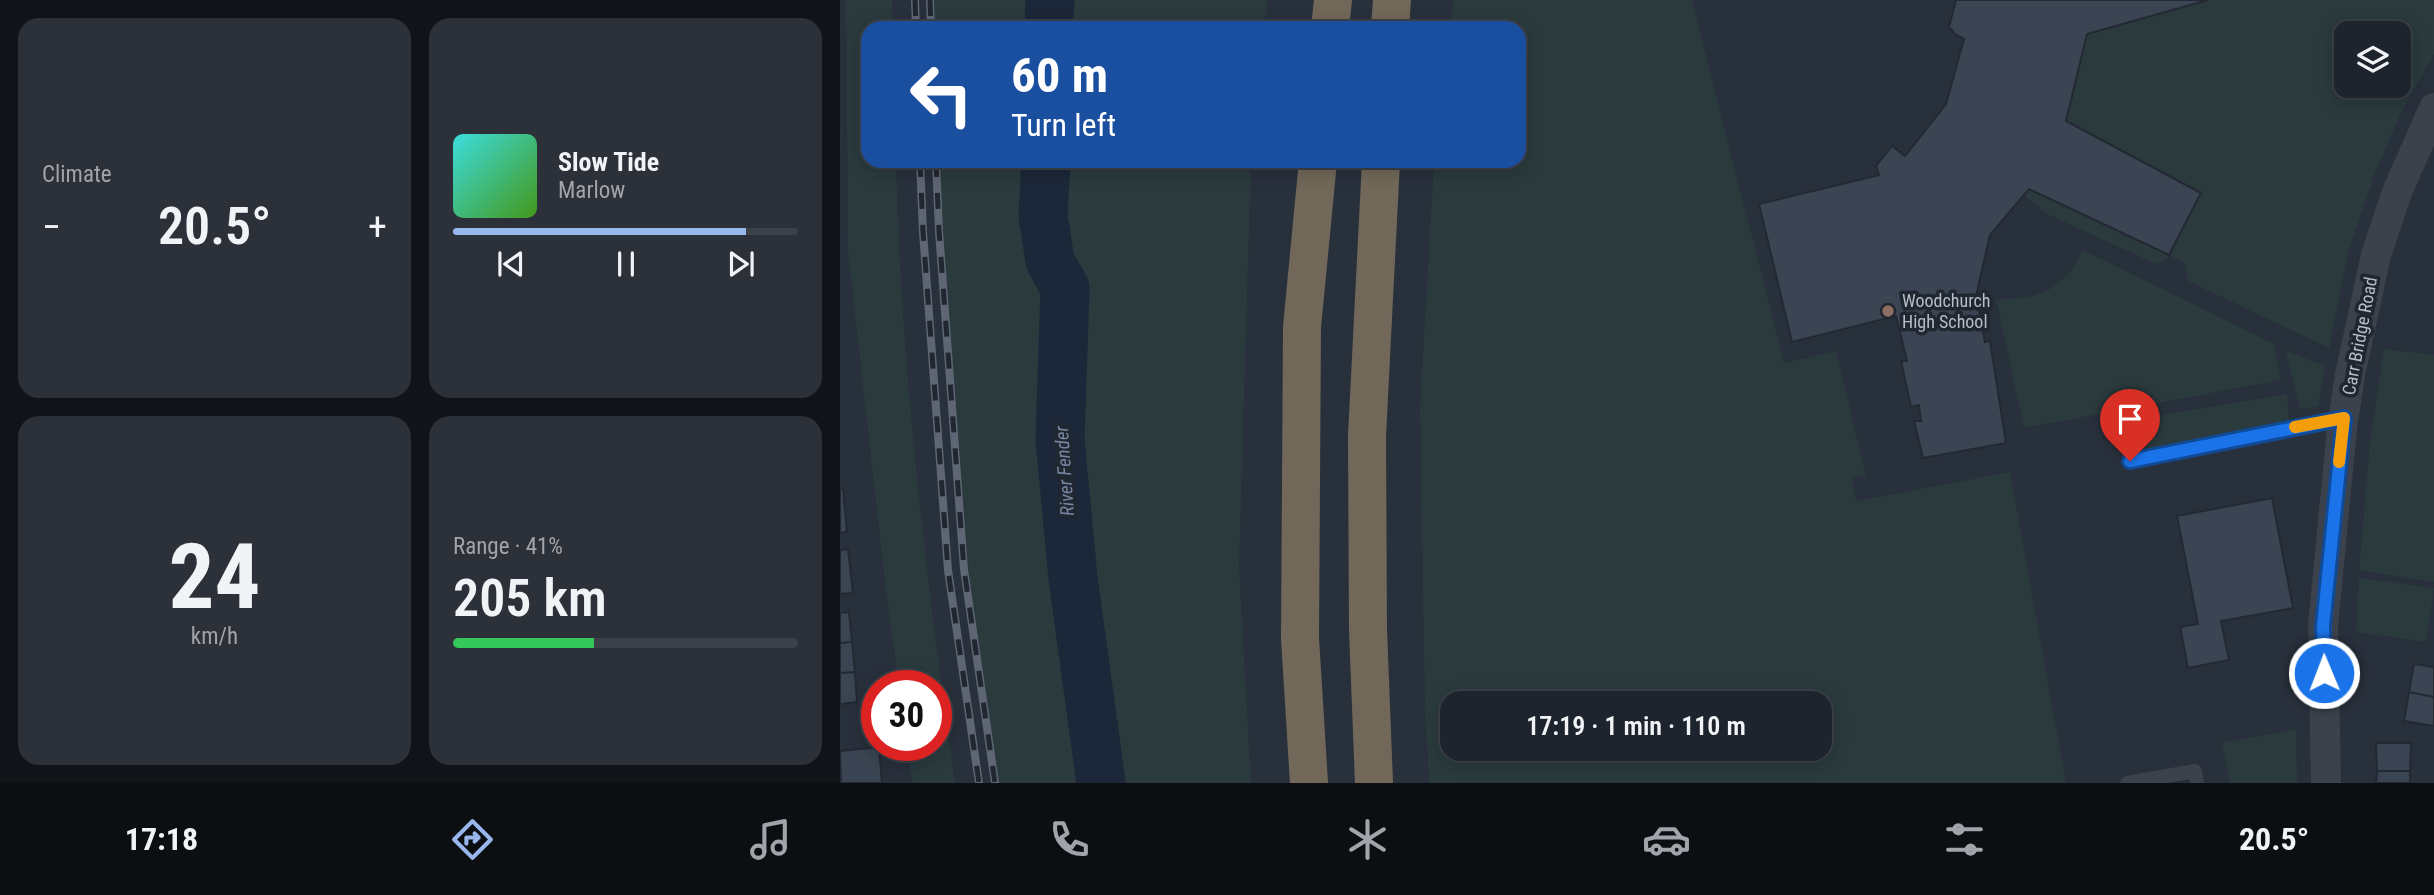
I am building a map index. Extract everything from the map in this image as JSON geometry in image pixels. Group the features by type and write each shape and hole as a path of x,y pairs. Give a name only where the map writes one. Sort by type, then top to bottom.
{"highway":[{"path":"1331,21 1333,0"},
{"path":"1390,21 1392,0"},
{"path":"1309,783 1300,638 1302,327 1317,168"},
{"path":"1374,783 1368,630 1367,436 1381,168"}],"street":[{"name":"Carr Bridge Road","path":"2326,783 2323,626 2350,375 2376,255 2397,192 2434,108"}],"lane":[{"path":"2130,461 2344,418"},
{"path":"2127,783 2195,771 2197,783"}],"shaded area":[{"path":"846,0 892,0 893,21 861,21 861,168 896,168 909,395 940,670 897,670 848,252"},
{"path":"930,0 1268,0 1265,21 930,21"},
{"path":"1454,0 1692,0 1784,363 1836,351 1866,476 1852,478 1856,501 2010,472 2066,783 1429,783 1425,715 1420,408 1434,168 1526,168 1526,21 1451,21"},
{"path":"2208,0 2434,0 2434,54 2411,95 2411,21 2334,21 2334,98 2409,98 2375,173 2348,253 2329,348 2188,281 2185,264 2169,255 2164,262 2156,264 2047,214 2024,195 2029,189 2169,254 2200,193 2066,121 2087,34"},
{"path":"935,168 1251,168 1239,567 1251,783 993,783 985,737 952,394"},
{"path":"2083,250 2274,344 2281,380 2024,428 1996,299 2025,297 2048,290 2067,275"},
{"path":"2384,349 2434,355 2434,582 2359,570 2370,441"},
{"path":"2285,350 2325,366 2318,406 2300,409"},
{"path":"2287,394 2289,420 2146,450 2128,441 2121,422"},
{"path":"2359,578 2434,588 2426,642 2356,632"},
{"path":"2296,729 2297,783 2230,783 2222,743"},
{"path":"909,761 952,761 955,783 913,783"}],"building":[{"path":"1956,0 2208,0 2087,34 2066,121 2201,193 2169,255 2029,189 1990,235 1976,296 1985,342 1990,341 2006,443 1923,458 1914,421 1921,421 1919,405 1911,407 1901,361 1907,361 1896,316 1792,342 1759,204 1879,175 1876,166 1892,146 1905,156 1946,104 1964,39 1949,27"},
{"path":"843,488 847,532 840,533 840,489"},
{"path":"2272,498 2293,608 2221,621 2229,660 2188,668 2180,627 2198,624 2177,516"},
{"path":"848,549 853,593 840,594 840,550"},
{"path":"849,612 852,642 840,643 840,613"},
{"path":"852,642 855,672 840,673 840,643"},
{"path":"2414,664 2434,667 2434,697 2409,692"},
{"path":"855,672 857,702 840,704 840,673"},
{"path":"2409,692 2434,697 2434,726 2404,721"},
{"path":"2376,743 2411,743 2410,771 2377,771"},
{"path":"861,749 861,761 880,761 882,783 841,783 840,751"},
{"path":"2377,771 2410,771 2410,783 2376,783"}],"waterway":[{"name":"River Fender","path":"1049,21 1050,0"},
{"name":"River Fender","path":"1046,168 1043,215 1050,261 1065,288 1060,440 1073,578 1101,783"}],"railway":[{"path":"915,0 916,21"},
{"path":"930,0 931,21"},
{"path":"920,168 948,570 979,783"},
{"path":"936,168 964,569 995,783"}],"slow traffic":[{"path":"2295,427 2344,418 2339,462"}],"place":[{"name":"Woodchurch High School","path":"1888,311"}],"route":[{"path":"2130,461 2344,418 2323,626 2324,673"}]}
